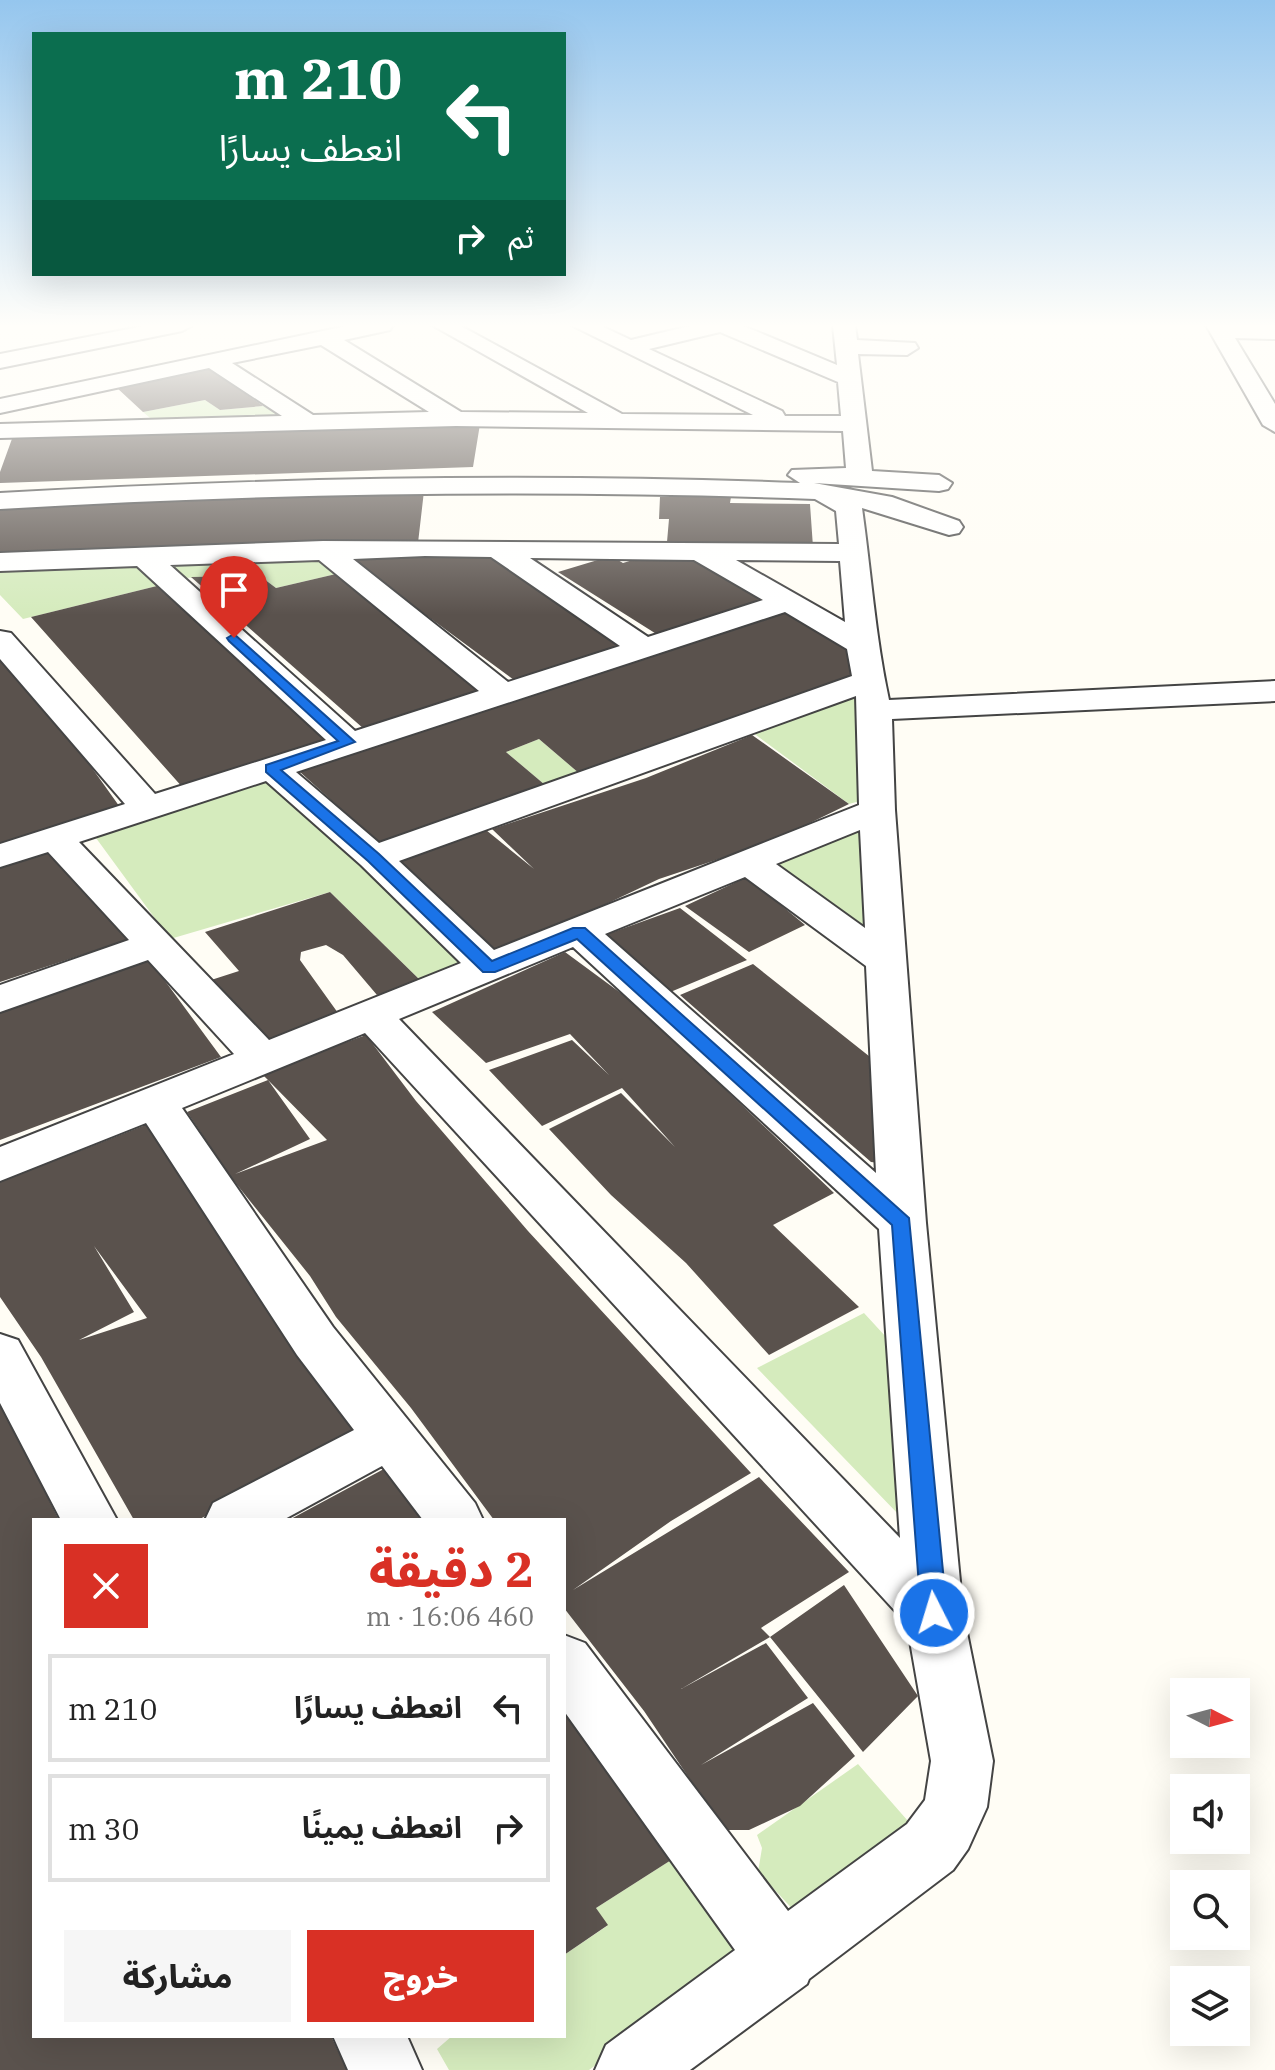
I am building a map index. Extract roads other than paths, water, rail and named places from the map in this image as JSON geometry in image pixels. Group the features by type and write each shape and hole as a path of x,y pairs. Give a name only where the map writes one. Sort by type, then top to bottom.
{"street":[{"path":"137,422 143,427"},
{"path":"1,426 143,427 327,422"},
{"path":"488,459 494,422"},
{"path":"768,422 855,424 859,472 826,484"},
{"path":"0,501 344,481 488,459 826,484 949,527"},
{"path":"0,488 344,481 431,487 939,483"},
{"path":"631,2070 783,1960 930,1847 947,1829 957,1808 962,1761 934,1613 902,1223 889,964 869,678 849,508 826,484"},
{"path":"425,548 431,487"},
{"path":"0,562 323,549 856,553"},
{"path":"323,549 503,694"},
{"path":"498,549 644,648"},
{"path":"699,551 787,602 869,678"},
{"path":"142,555 348,742"},
{"path":"0,856 787,602"},
{"path":"0,640 148,808"},
{"path":"374,857 869,678 1275,691"},
{"path":"271,768 374,857 489,968"},
{"path":"0,1165 877,810"},
{"path":"55,838 263,1059"},
{"path":"750,863 889,964"},
{"path":"579,932 902,1223"},
{"path":"0,999 156,944"},
{"path":"372,1015 934,1613"},
{"path":"155,1102 315,1341 453,1518"},
{"path":"0,1354 88,1518"},
{"path":"237,1518 390,1436"},
{"path":"566,1665 783,1960"},
{"path":"369,2038 386,2070"}]}
